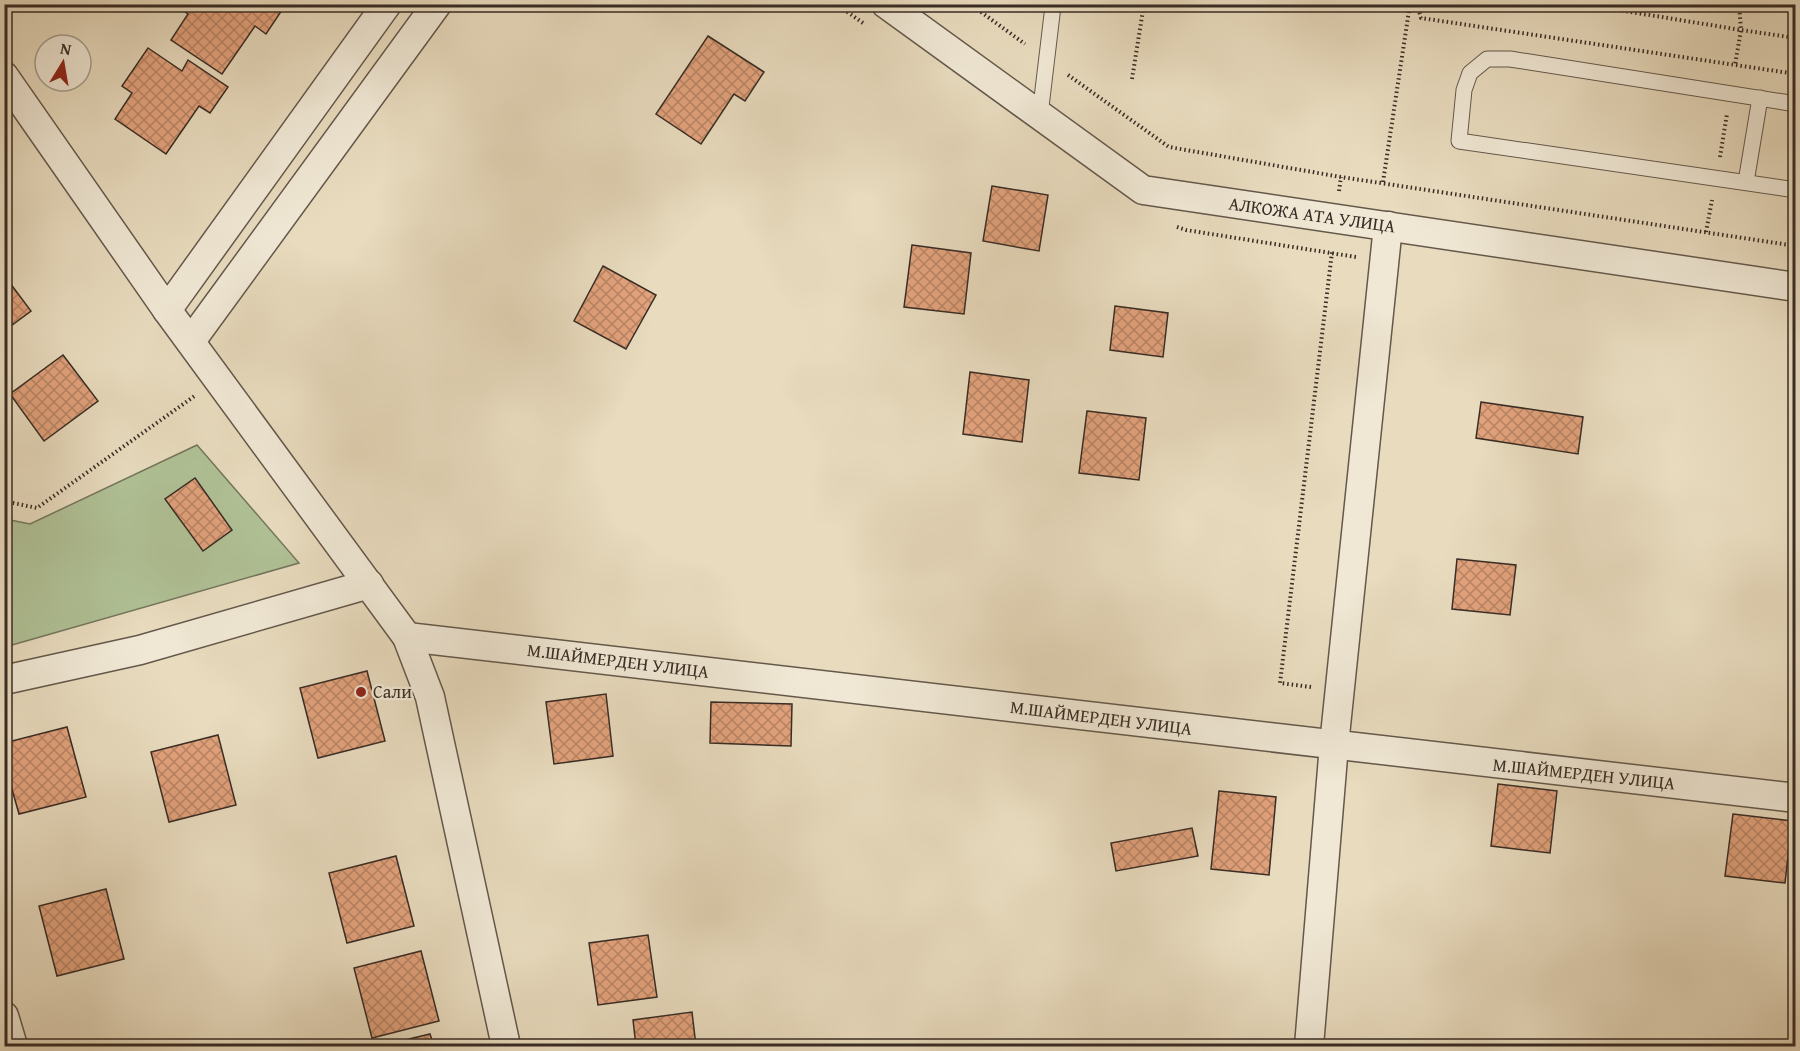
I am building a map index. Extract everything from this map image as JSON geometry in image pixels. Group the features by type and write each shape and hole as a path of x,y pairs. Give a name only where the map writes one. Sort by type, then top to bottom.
{"street":[{"path":"167,310 387,4"},
{"path":"191,341 437,4"},
{"name":"АЛКОЖА АТА УЛИЦА","path":"886,4 1143,190 1796,287"},
{"path":"4,76 167,310 407,637 430,697 506,1047"},
{"path":"1309,1047 1334,745 1388,226"},
{"path":"4,680 140,650 369,584"},
{"name":"М.ШАЙМЕРДЕН УЛИЦА","path":"407,637 1796,798"},
{"path":"4,1016 12,1047"}],"lane":[{"path":"1040,116 1053,6 1050,4"},
{"path":"1796,104 1510,59 1486,59 1470,73 1464,90 1459,141 1796,189"},
{"path":"1746,182 1760,98"}],"path":[{"path":"970,4 1169,147 1341,177 1796,246"},
{"path":"1132,79 1144,4"},
{"path":"1383,182 1410,4"},
{"path":"1417,4 1421,18 1796,74"},
{"path":"1582,4 1796,38"},
{"path":"1731,94 1741,30 1739,4"},
{"path":"1340,690 1280,683 1341,177"},
{"path":"4,501 37,508 219,379"}],"green space":[{"path":"197,445 299,563 5,647 5,519 30,524"}],"building":[{"path":"179,4 279,4 284,7 266,34 255,26 222,74 171,40 188,14 178,7"},
{"path":"1672,4 1706,4 1705,10"},
{"path":"708,36 764,72 745,101 734,94 701,144 656,114"},
{"path":"148,48 182,71 188,60 228,87 210,113 199,106 166,154 115,119 132,93 122,86"},
{"path":"992,186 1048,195 1039,251 983,241"},
{"path":"912,245 971,253 964,314 904,307"},
{"path":"603,266 656,295 626,349 574,321"},
{"path":"4,275 31,311 4,331"},
{"path":"1115,306 1168,313 1163,357 1110,350"},
{"path":"63,355 98,401 44,441 10,394"},
{"path":"970,372 1029,380 1022,442 963,434"},
{"path":"1481,402 1583,417 1578,454 1476,438"},
{"path":"1087,411 1146,418 1139,480 1079,473"},
{"path":"195,478 232,530 203,551 165,499"},
{"path":"1457,559 1516,565 1510,615 1452,609"},
{"path":"367,671 385,741 318,758 300,688"},
{"path":"606,694 613,756 554,764 546,702"},
{"path":"711,702 792,704 791,746 710,743"},
{"path":"67,727 86,797 19,814 4,761 4,743"},
{"path":"218,735 236,805 169,822 151,752"},
{"path":"1498,784 1557,791 1550,853 1491,846"},
{"path":"1219,791 1276,797 1269,875 1211,869"},
{"path":"1733,814 1792,821 1785,883 1725,876"},
{"path":"1192,828 1198,856 1116,871 1111,843"},
{"path":"396,856 414,926 347,943 329,873"},
{"path":"106,889 124,959 57,976 39,906"},
{"path":"648,935 657,997 598,1005 589,943"},
{"path":"421,951 439,1021 372,1038 354,968"},
{"path":"692,1012 696,1046 636,1046 633,1020"},
{"path":"430,1034 434,1046 380,1046"}],"place":[{"name":"Сали","path":"361,692"}]}
